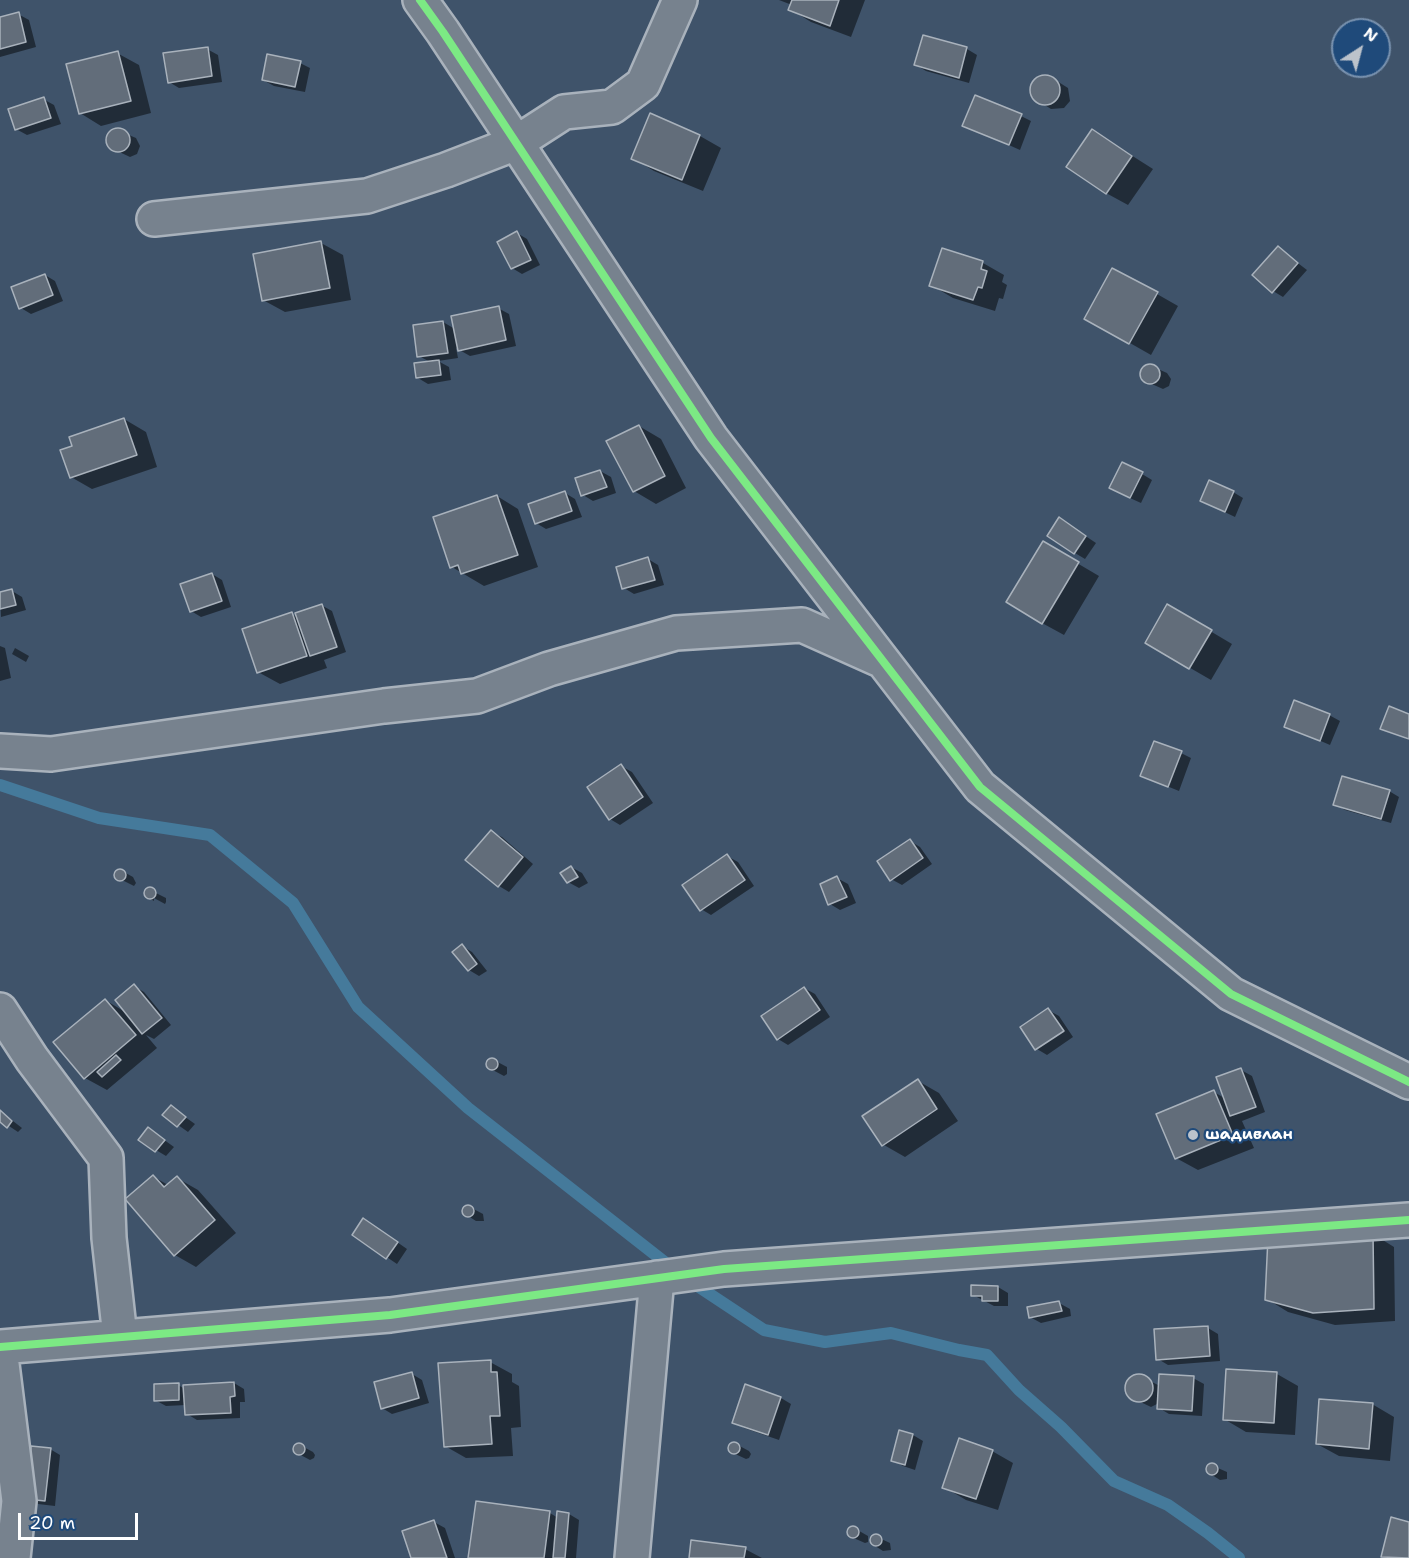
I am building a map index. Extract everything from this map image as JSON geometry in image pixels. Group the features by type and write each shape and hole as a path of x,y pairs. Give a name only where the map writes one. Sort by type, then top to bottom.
{"street":[{"path":"420,0 711,438 980,788 1231,994 1407,1075"},
{"path":"154,219 367,196 446,170 516,143 564,112 612,107 643,84 680,0"},
{"path":"0,751 51,754 384,706 477,696 549,669 676,633 802,625 883,661"},
{"path":"0,1011 32,1059 106,1158 109,1238 120,1337"},
{"path":"13,1558 19,1502 0,1348 390,1315 724,1269 1409,1220"},
{"path":"633,1558 657,1278"}],"building":[{"path":"792,0 839,0 830,26 788,10"},
{"path":"19,12 26,42 0,49 0,17"},
{"path":"923,35 967,47 959,78 914,65"},
{"path":"208,47 212,76 168,83 163,53"},
{"path":"118,51 131,101 79,114 66,64"},
{"path":"267,54 301,61 295,87 262,80"},
{"path":"1045,75 1056,79 1060,90 1056,101 1045,105 1034,101 1030,90 1034,79"},
{"path":"975,95 1022,114 1009,145 962,126"},
{"path":"44,97 51,118 15,130 8,109"},
{"path":"650,113 700,135 682,180 631,159"},
{"path":"118,128 127,131 130,140 127,149 118,152 109,149 106,140 109,131"},
{"path":"1092,129 1132,156 1106,194 1066,167"},
{"path":"517,231 531,260 511,269 497,242"},
{"path":"321,241 330,288 262,301 253,254"},
{"path":"1278,246 1298,263 1272,293 1252,275"},
{"path":"942,248 983,261 981,269 987,271 982,288 978,287 973,300 929,286"},
{"path":"1112,268 1158,292 1129,344 1084,319"},
{"path":"45,274 53,295 19,309 11,287"},
{"path":"499,306 506,340 458,351 451,316"},
{"path":"443,321 448,353 417,357 413,325"},
{"path":"439,360 441,375 416,378 414,363"},
{"path":"1146,364 1154,364 1160,370 1160,378 1154,384 1146,384 1140,378 1140,370"},
{"path":"124,418 137,455 70,478 60,450 72,446 69,437"},
{"path":"639,425 665,476 633,492 606,441"},
{"path":"1122,462 1143,472 1130,498 1109,488"},
{"path":"600,470 607,487 581,496 575,478"},
{"path":"1209,480 1234,491 1225,512 1200,501"},
{"path":"565,491 572,511 535,524 528,504"},
{"path":"497,495 518,555 461,574 458,565 450,568 433,517"},
{"path":"1059,517 1086,536 1074,554 1047,536"},
{"path":"1043,541 1079,562 1042,624 1006,602"},
{"path":"648,557 655,580 622,589 616,567"},
{"path":"212,573 222,601 190,612 180,584"},
{"path":"12,589 16,605 0,609 0,592"},
{"path":"322,604 337,647 310,656 295,613"},
{"path":"1167,604 1212,630 1189,669 1145,643"},
{"path":"292,612 307,656 257,673 242,629"},
{"path":"1294,700 1330,714 1320,741 1284,727"},
{"path":"1389,706 1409,714 1409,739 1380,729"},
{"path":"1154,741 1182,751 1168,787 1140,776"},
{"path":"621,764 643,797 609,820 587,787"},
{"path":"1342,776 1390,790 1381,819 1333,805"},
{"path":"491,830 523,857 498,887 465,860"},
{"path":"910,839 923,858 890,881 877,861"},
{"path":"727,854 745,880 700,911 682,885"},
{"path":"571,866 578,877 567,883 560,873"},
{"path":"122,869 126,875 122,881 118,881 114,873"},
{"path":"837,876 847,897 828,905 820,884"},
{"path":"152,887 156,893 152,899 148,899 144,891"},
{"path":"462,944 477,964 468,971 452,952"},
{"path":"134,984 162,1018 142,1034 115,1000"},
{"path":"804,987 820,1010 777,1040 761,1016"},
{"path":"105,999 136,1035 84,1079 53,1042"},
{"path":"1048,1008 1064,1031 1035,1050 1020,1027"},
{"path":"116,1055 121,1060 102,1077 97,1072"},
{"path":"494,1058 498,1064 494,1070 490,1070 486,1062"},
{"path":"1241,1068 1256,1107 1230,1116 1216,1077"},
{"path":"918,1079 937,1109 882,1146 862,1116"},
{"path":"1214,1090 1233,1135 1175,1159 1156,1114"},
{"path":"171,1105 186,1117 177,1127 162,1115"},
{"path":"0,1110 12,1121 7,1128 0,1122"},
{"path":"148,1127 165,1140 155,1152 138,1140"},
{"path":"153,1175 164,1187 177,1176 215,1220 174,1256 125,1199"},
{"path":"470,1205 474,1211 470,1217 466,1217 462,1209"},
{"path":"363,1218 398,1242 386,1259 352,1235"},
{"path":"1373,1233 1374,1309 1313,1313 1265,1300 1268,1237"},
{"path":"971,1285 998,1286 998,1301 982,1301 982,1296 971,1296"},
{"path":"1059,1301 1062,1311 1029,1318 1027,1307"},
{"path":"1208,1326 1210,1356 1156,1360 1154,1329"},
{"path":"491,1360 491,1372 497,1372 500,1416 490,1416 492,1444 444,1447 438,1363"},
{"path":"1226,1369 1277,1372 1274,1423 1223,1420"},
{"path":"412,1372 419,1398 381,1409 374,1382"},
{"path":"1139,1374 1149,1378 1153,1388 1149,1398 1139,1402 1129,1398 1125,1388 1129,1378"},
{"path":"1159,1374 1194,1376 1192,1411 1157,1409"},
{"path":"234,1382 235,1396 230,1397 231,1413 185,1415 183,1385"},
{"path":"179,1383 179,1400 154,1401 154,1384"},
{"path":"745,1384 781,1397 768,1435 732,1423"},
{"path":"1319,1399 1373,1403 1369,1449 1316,1444"},
{"path":"899,1430 913,1434 905,1465 891,1461"},
{"path":"959,1438 993,1450 976,1499 942,1488"},
{"path":"736,1442 739,1443 739,1453 732,1454 729,1453 728,1446 729,1443"},
{"path":"301,1443 305,1449 301,1455 297,1455 293,1447"},
{"path":"31,1446 51,1448 45,1501 26,1499"},
{"path":"1214,1463 1218,1469 1214,1475 1210,1475 1206,1467"},
{"path":"476,1501 550,1511 544,1558 468,1558"},
{"path":"557,1511 569,1513 565,1558 553,1558"},
{"path":"1391,1517 1409,1522 1409,1558 1381,1557"},
{"path":"434,1520 447,1558 411,1558 402,1531"},
{"path":"855,1526 859,1532 855,1538 851,1538 847,1530"},
{"path":"878,1534 882,1540 878,1546 874,1546 870,1538"},
{"path":"691,1540 746,1547 744,1558 689,1558"}],"waterway":[{"path":"0,785 99,818 210,835 293,903 358,1007 468,1108 676,1271"},
{"path":"690,1281 764,1330 825,1342 891,1333 987,1355 1019,1390 1061,1427 1114,1481 1168,1505 1239,1558"}],"cycle path":[{"path":"420,0 711,438 980,787 1231,994 1409,1082"},
{"path":"0,1347 390,1315 724,1269 1409,1220"}],"place":[{"name":"шадивлан","path":"1193,1135"}]}
